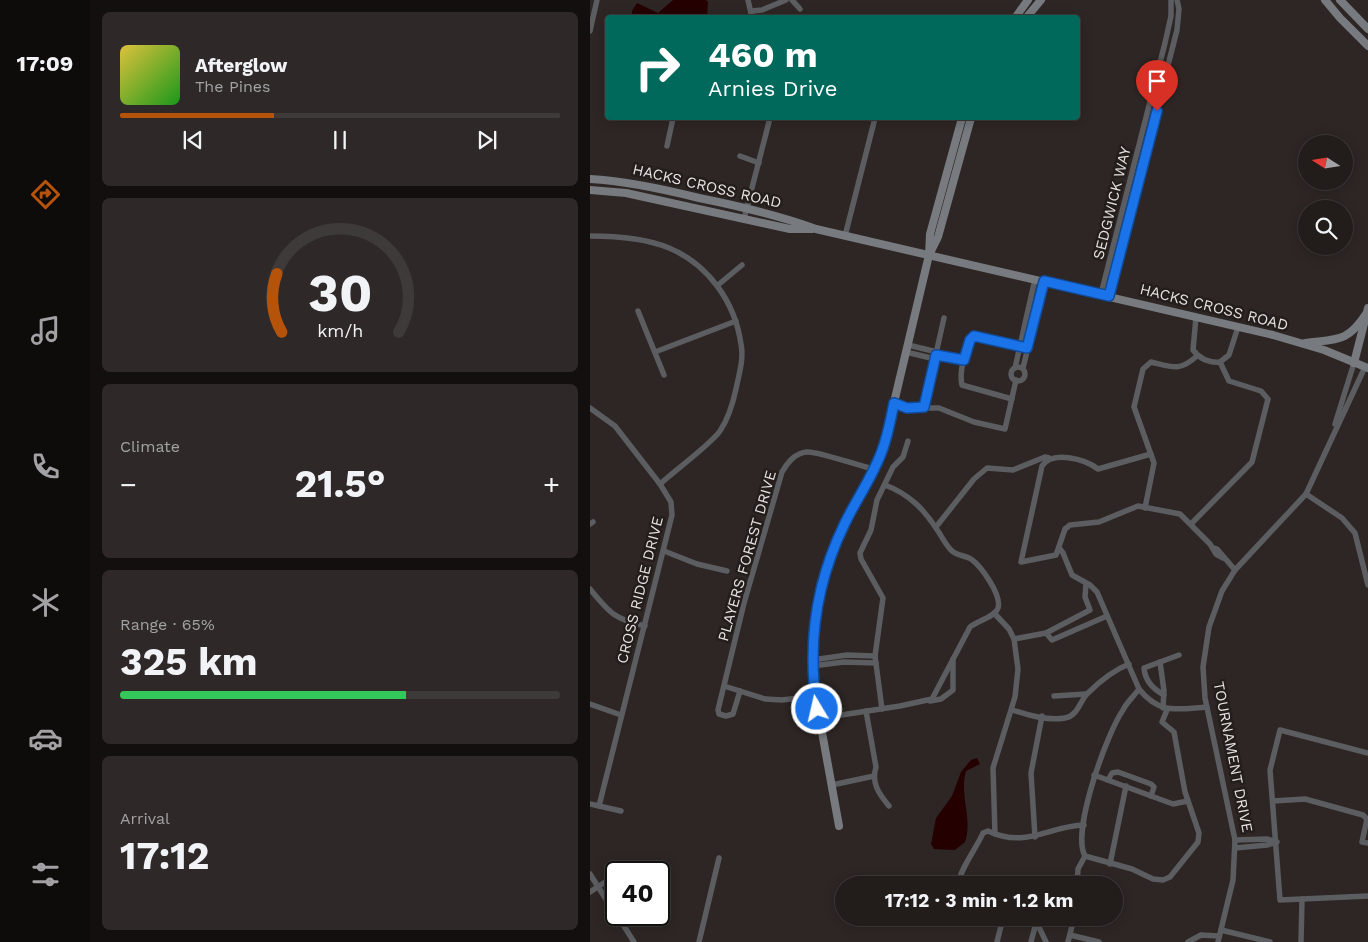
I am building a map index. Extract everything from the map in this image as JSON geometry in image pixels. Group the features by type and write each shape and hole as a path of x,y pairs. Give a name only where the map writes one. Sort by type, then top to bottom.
{"main road":[{"path":"1016,15 1028,0"},
{"path":"1028,15 1041,0"},
{"path":"1326,0 1340,18 1368,46"},
{"path":"1340,0 1368,29"},
{"path":"839,826 815,696 812,663 812,637 821,582 842,531 883,448 929,255 930,234 961,120"},
{"path":"929,255 938,236 970,120"},
{"name":"HACKS CROSS ROAD","path":"590,178 628,182 747,208 792,220 816,229 1238,327 1301,343 1354,363 1367,365"},
{"name":"HACKS CROSS ROAD","path":"590,190 626,193 790,229 816,229"},
{"path":"1301,343 1349,336 1356,330 1367,311"},
{"name":"TOURNAMENT DRIVE","path":"1354,363 1367,311"}],"street":[{"path":"590,31 597,0"},
{"path":"748,0 752,14 786,0"},
{"path":"792,0 800,9"},
{"name":"SEDGWICK WAY","path":"1105,295 1165,42 1172,10 1171,0"},
{"name":"SEDGWICK WAY","path":"1105,295 1177,30 1179,9 1177,0"},
{"path":"667,146 673,120"},
{"path":"744,219 770,120"},
{"path":"845,236 875,120"},
{"path":"740,156 759,163"},
{"path":"590,236 646,242 668,248 694,262 718,285 736,321 742,345 741,366 732,405 719,432 660,484"},
{"path":"718,285 742,265"},
{"path":"1016,380 1011,374 1015,368 1035,279"},
{"path":"1016,380 1021,380 1025,376 1022,368 1044,281"},
{"path":"1030,300 1038,302"},
{"path":"638,311 664,375"},
{"path":"1196,317 1192,346 1197,356 1207,361 1220,362 1229,355 1238,327"},
{"path":"924,407 944,318"},
{"path":"655,352 736,321"},
{"path":"1024,328 1032,330"},
{"path":"1012,399 962,385 964,360 970,340 974,336 1027,348"},
{"path":"907,349 964,360"},
{"path":"1145,508 1154,463 1134,407 1143,368 1151,362 1180,367 1186,366 1197,356"},
{"path":"1191,524 1252,462 1268,399 1261,391 1229,381 1220,362"},
{"name":"TOURNAMENT DRIVE","path":"1331,438 1354,363"},
{"name":"TOURNAMENT DRIVE","path":"1219,936 1233,880 1235,840 1207,707 1203,667 1206,639 1215,606 1235,570 1306,494 1367,365"},
{"path":"1015,368 1022,368"},
{"path":"894,403 907,408 939,408 974,422 1005,429 1016,380"},
{"name":"CROSS RIDGE DRIVE","path":"590,408 615,426 660,484 671,502 672,508 664,551 599,806"},
{"path":"882,709 875,656 883,598 861,559 860,553 869,538 873,513 885,484 893,467 903,457 908,440"},
{"name":"PLAYERS FOREST DRIVE","path":"740,691 733,714 726,716 719,714 718,710 744,603 782,472 794,457 807,452 873,469"},
{"path":"936,527 974,479 987,468 1013,470 1045,457 1048,459 1057,456 1092,464 1098,469 1151,454"},
{"path":"1048,459 1042,466 1020,562 1056,554 1060,549 1065,529 1070,525 1099,522 1138,506 1180,514 1214,548 1216,554 1235,570"},
{"path":"885,484 912,499 923,509 951,550 973,560 995,590 999,602 994,613 970,627 932,699 928,701"},
{"path":"1306,494 1342,518 1355,533 1368,585"},
{"path":"1060,549 1072,575 1097,592 1140,689 1149,700 1165,709 1207,707"},
{"path":"664,551 697,564 727,571"},
{"path":"1014,639 1046,633 1090,610 1086,597 1086,584"},
{"path":"590,589 608,611 621,620 645,626"},
{"path":"994,613 1010,629 1014,639 1018,668 1012,710 1006,723 993,768 995,834"},
{"path":"1046,633 1052,640 1107,616"},
{"path":"1164,695 1154,690 1144,668 1179,655"},
{"path":"812,663 875,656"},
{"path":"841,714 941,699 953,690 953,658"},
{"path":"854,659 876,664"},
{"path":"1085,856 1132,869 1153,880 1162,880 1170,877 1198,842 1199,833 1188,801 1174,732 1162,722 1165,709 1160,662"},
{"path":"1012,710 1042,716 1067,718 1076,712 1086,694 1119,668 1129,664"},
{"path":"724,686 765,699 782,700 815,696"},
{"path":"1078,876 1078,869 1085,856 1082,844 1084,826 1094,775 1105,744 1122,710 1140,689"},
{"path":"1054,696 1086,694"},
{"path":"590,704 621,715"},
{"path":"866,711 876,767 874,776 880,795 889,806"},
{"path":"1035,837 1031,773 1042,716"},
{"path":"1368,753 1280,730 1270,770 1280,900 1368,896"},
{"path":"1108,780 1112,773 1118,772 1151,784 1154,787 1151,796"},
{"path":"1094,775 1173,804 1188,801"},
{"path":"832,785 874,776"},
{"path":"1110,864 1126,786"},
{"path":"1273,801 1305,799 1363,815 1367,819 1362,842 1368,843"},
{"path":"590,804 621,811"},
{"path":"961,876 983,833 988,831 995,834 1025,838 1035,837 1072,826 1084,826"},
{"path":"1235,840 1267,840 1277,842"},
{"path":"1235,848 1267,846 1277,842"},
{"path":"699,942 719,858"},
{"path":"590,874 605,897"},
{"path":"590,892 605,882"},
{"path":"1301,942 1302,899"},
{"path":"623,926 634,942"},
{"path":"997,942 1001,926"},
{"path":"1031,942 1035,926"},
{"path":"1038,926 1046,942"},
{"path":"1068,942 1072,926"},
{"path":"1070,935 1099,942"},
{"path":"1188,942 1202,935 1270,942"}],"shaded area":[{"path":"673,0 706,0 708,2 707,15 632,15 632,11 637,3 658,13"},
{"path":"977,758 980,764 966,771 964,780 968,825 965,842 955,850 934,849 931,844 936,818 952,796 961,772 971,760"}],"route":[{"path":"817,709 812,677 812,637 821,582 845,523 868,483 883,448 894,403 907,408 924,407 936,355 964,360 970,340 974,336 982,336 1027,348 1044,281 1109,296 1126,239 1157,111"}]}
